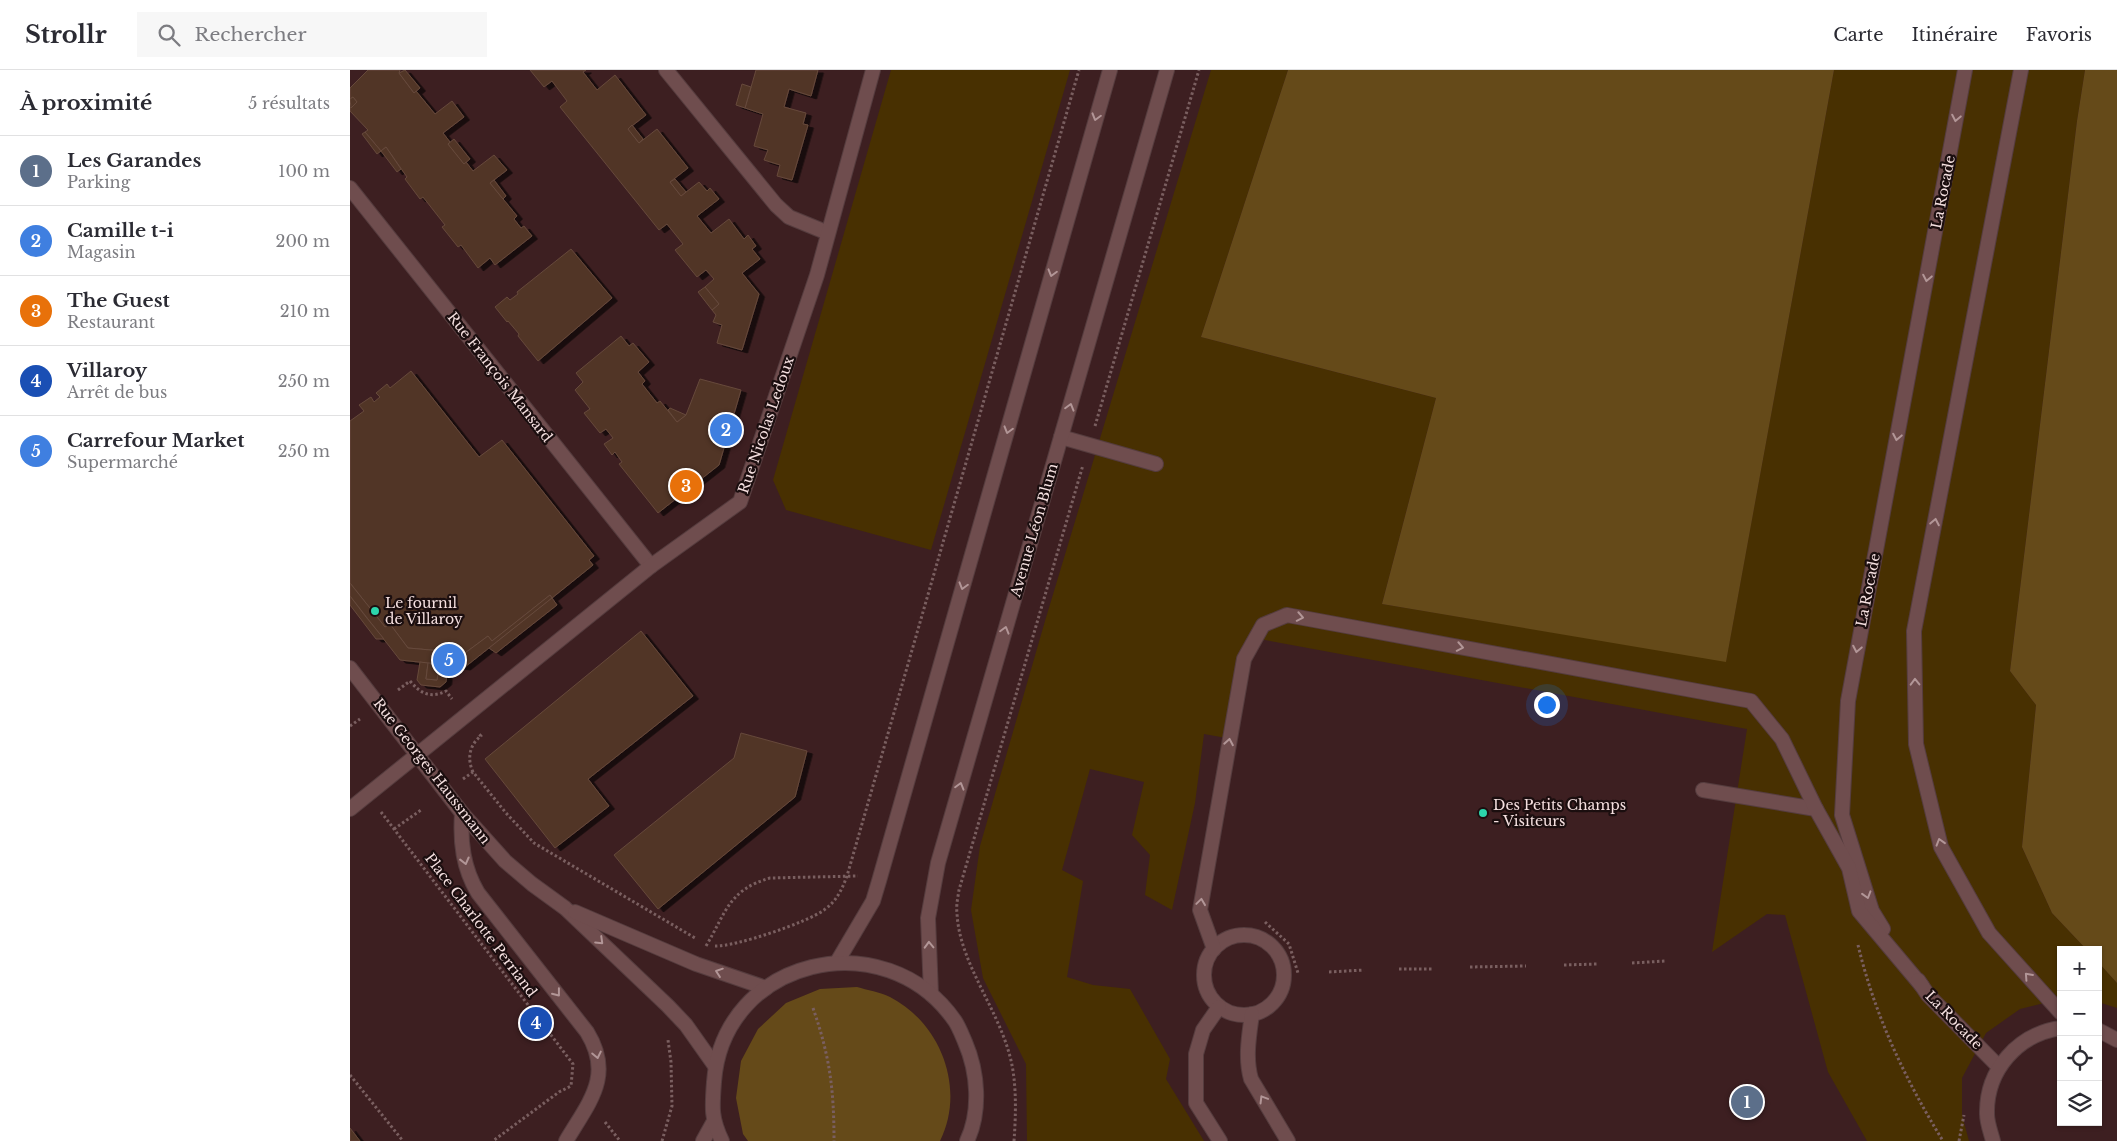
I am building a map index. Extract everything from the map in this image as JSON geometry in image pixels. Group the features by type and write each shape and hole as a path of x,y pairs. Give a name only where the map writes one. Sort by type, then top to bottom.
{"street":[{"path":"666,70 776,205 789,217 828,233"},
{"name":"Rue Nicolas Ledoux","path":"350,809 651,566 740,502 817,275 873,70"},
{"path":"837,962 873,901 880,881 1110,70"},
{"name":"Avenue Léon Blum","path":"931,994 928,918 938,863 1167,70"},
{"name":"La Rocade","path":"1965,70 1848,702 1842,815 1872,911 1928,995 1999,1066"},
{"path":"2021,70 1914,631 1916,744 1940,847 1989,933 2057,1009"},
{"name":"Rue François Mansard","path":"350,188 651,566"},
{"path":"1061,437 1156,464"},
{"path":"1214,948 1200,910 1244,659 1263,625 1287,615 1751,702 1782,739 1816,809 1849,868 1859,911 1922,986"},
{"name":"Rue Georges Haussmann","path":"350,668 462,813 505,861 565,908 686,1025 715,1066"},
{"path":"1703,790 1816,809"},
{"path":"462,813 460,837 470,880 595,1045 599,1059 600,1075 596,1087 566,1141"},
{"name":"Rue Georges Haussmann","path":"565,908 696,964 766,988"},
{"path":"1243,935 1254,936 1267,941 1277,951 1284,966 1284,980 1281,992 1272,1004 1260,1012 1238,1015 1219,1007 1210,996 1204,984 1204,969 1208,956 1214,948 1224,939 1243,935"},
{"path":"703,1141 713,1123 715,1066 726,1036 743,1010 766,988 800,970 837,962 871,964 903,975 931,994 956,1022 972,1056 977,1094 972,1131 967,1141"},
{"path":"1219,1007 1203,1030 1196,1054 1196,1104 1220,1141"},
{"path":"1252,1014 1248,1042 1250,1074 1288,1141"},
{"path":"1993,1141 1987,1115 1989,1089 1999,1066 2018,1044 2044,1030 2057,1028"},
{"path":"2102,1032 2117,1040"},
{"path":"713,1123 722,1141"}],"path":[{"path":"474,727 480,736 471,747 470,760 473,772 506,813 534,843 707,945 737,944 807,919 824,911 838,897 848,876 1079,70"},
{"path":"1093,432 1199,70"},
{"path":"1014,1141 1015,1124 1010,1054 999,1023 969,960 956,913 959,890 1085,461"},
{"path":"398,690 410,681 419,692 425,694 439,694 446,691 456,705"},
{"path":"350,726 360,719"},
{"path":"460,781 473,772"},
{"name":"Place Charlotte Perriand","path":"379,808 573,1064 571,1086 558,1092 493,1141"},
{"path":"394,829 421,810"},
{"path":"696,964 728,904 756,882 770,878 848,876"},
{"path":"1265,922 1288,944 1298,972"},
{"path":"1856,938 1878,1017 1921,1105 1943,1141"},
{"path":"1632,963 1665,962"},
{"path":"1564,965 1597,964"},
{"path":"1470,967 1526,966"},
{"path":"1399,969 1434,969"},
{"path":"1329,972 1364,970"},
{"path":"813,1008 830,1064 834,1096 834,1141"},
{"path":"662,1141 672,1106 671,1062 668,1037 665,1034"},
{"path":"350,1075 403,1141"},
{"path":"605,1122 620,1141"}],"shaded area":[{"path":"891,70 1070,70 931,550 786,510 773,480"},
{"path":"1211,70 1288,70 1201,337 1436,398 1382,604 1726,661 1834,70 2085,70 2077,121 2010,671 2036,705 2022,847 2052,913 2083,946 2057,946 2057,1000 2020,1009 1986,1033 1962,1078 1962,1115 1969,1141 1867,1141 1828,1072 1785,915 1767,914 1712,952 1747,729 1254,638 1232,739 1204,734 1195,803 1172,910 1145,895 1150,855 1132,835 1144,782 1090,769 1062,870 1083,881 1067,977 1093,985 1130,989 1170,1059 1166,1079 1204,1141 1027,1141 1026,1064 983,978 971,910 980,846 1045,621"},
{"path":"1288,70 1834,70 1726,662 1382,604 1436,398 1201,337"},
{"path":"2085,70 2117,70 2117,983 2102,966 2102,946 2083,946 2052,913 2022,847 2036,705 2010,671 2077,121"},
{"path":"2102,966 2117,983 2117,1008 2102,1003"},
{"path":"857,987 886,995 908,1009 923,1023 935,1040 944,1059 949,1079 950,1100 947,1121 940,1141 748,1141 743,1134 736,1098 741,1061 758,1029 786,1003 820,989"}],"building":[{"path":"368,70 400,70 399,73 414,93 416,91 435,114 452,101 464,117 443,133 450,142 448,144 464,164 466,162 473,171 494,155 507,170 490,183 517,216 514,219 521,228 524,226 532,236 495,265 490,258 478,268 461,245 458,247 442,227 445,225 423,197 420,199 405,179 407,177 386,147 381,151 365,132 368,130 350,111 350,108 357,102 353,97 350,99 350,88"},
{"path":"405,70 420,88 414,93 399,73"},
{"path":"530,70 586,70 583,72 597,90 615,75 646,115 628,129 639,143 657,129 688,168 670,182 681,196 699,182 707,191 710,188 719,199 697,216 711,233 729,219 744,239 748,235 756,246 752,249 760,259 742,273 759,294 742,350 717,343 722,325 713,322 716,315 712,310 719,304 705,287 714,279 706,270 697,277 675,250 683,244 667,224 659,230 560,107 567,101 552,81 544,87"},
{"path":"756,70 818,70 811,96 789,89 784,107 806,113 803,124 808,125 792,180 777,176 780,165 764,160 768,150 754,146 763,114 745,108"},
{"path":"742,84 751,87 745,108 736,105"},
{"path":"353,97 357,102 351,108 350,99"},
{"path":"632,125 643,139 639,143 628,129"},
{"path":"365,132 381,151 377,154 362,134"},
{"path":"454,139 470,159 464,164 448,144"},
{"path":"386,147 401,169 397,172 381,151"},
{"path":"675,179 686,192 681,196 670,182"},
{"path":"494,180 506,196 503,199 490,183"},
{"path":"571,249 612,298 538,361 518,336 519,334 495,307 507,297 510,300 518,294 517,292"},
{"path":"705,287 719,304 712,310 698,292"},
{"path":"621,336 629,346 633,343 649,362 638,372 645,381 642,384 657,403 660,401 677,422 686,415 700,379 741,390 719,465 658,513 619,464 622,462 615,452 612,455 604,444 613,438 606,429 600,433 584,413 590,409 575,390 583,382 576,373"},
{"path":"411,371 479,457 502,440 594,556 589,560 593,565 552,598 550,595 492,641 488,636 465,653 408,648 390,624 385,627 350,583 350,421 364,411 359,405 371,397 374,402 380,397 376,393 387,384 390,388"},
{"path":"670,408 686,415 677,422 668,410"},
{"path":"350,583 385,627 390,624 408,648 465,653 488,636 492,641 550,595 552,598 465,667 400,660 350,596"},
{"path":"350,596 384,639 376,639 350,605"},
{"path":"552,598 557,605 496,653 489,648"},
{"path":"641,631 693,696 588,779 609,806 555,848 485,759"},
{"path":"420,662 428,663 426,679 437,680 439,664 448,665 446,682 440,687 421,685 417,680"},
{"path":"428,663 439,664 437,680 426,679"},
{"path":"741,733 807,751 795,797 658,909 614,855 734,758"},
{"path":"350,1128 360,1141 350,1141"}],"place":[{"name":"Camille t-i","path":"726,430"},
{"name":"The Guest","path":"686,486"},
{"name":"Le fournil de Villaroy","path":"375,611"},
{"name":"Carrefour Market","path":"449,660"},
{"name":"Des Petits Champs - Visiteurs","path":"1483,813"},
{"name":"Villaroy","path":"536,1023"},
{"name":"Les Garandes","path":"1747,1102"}]}
